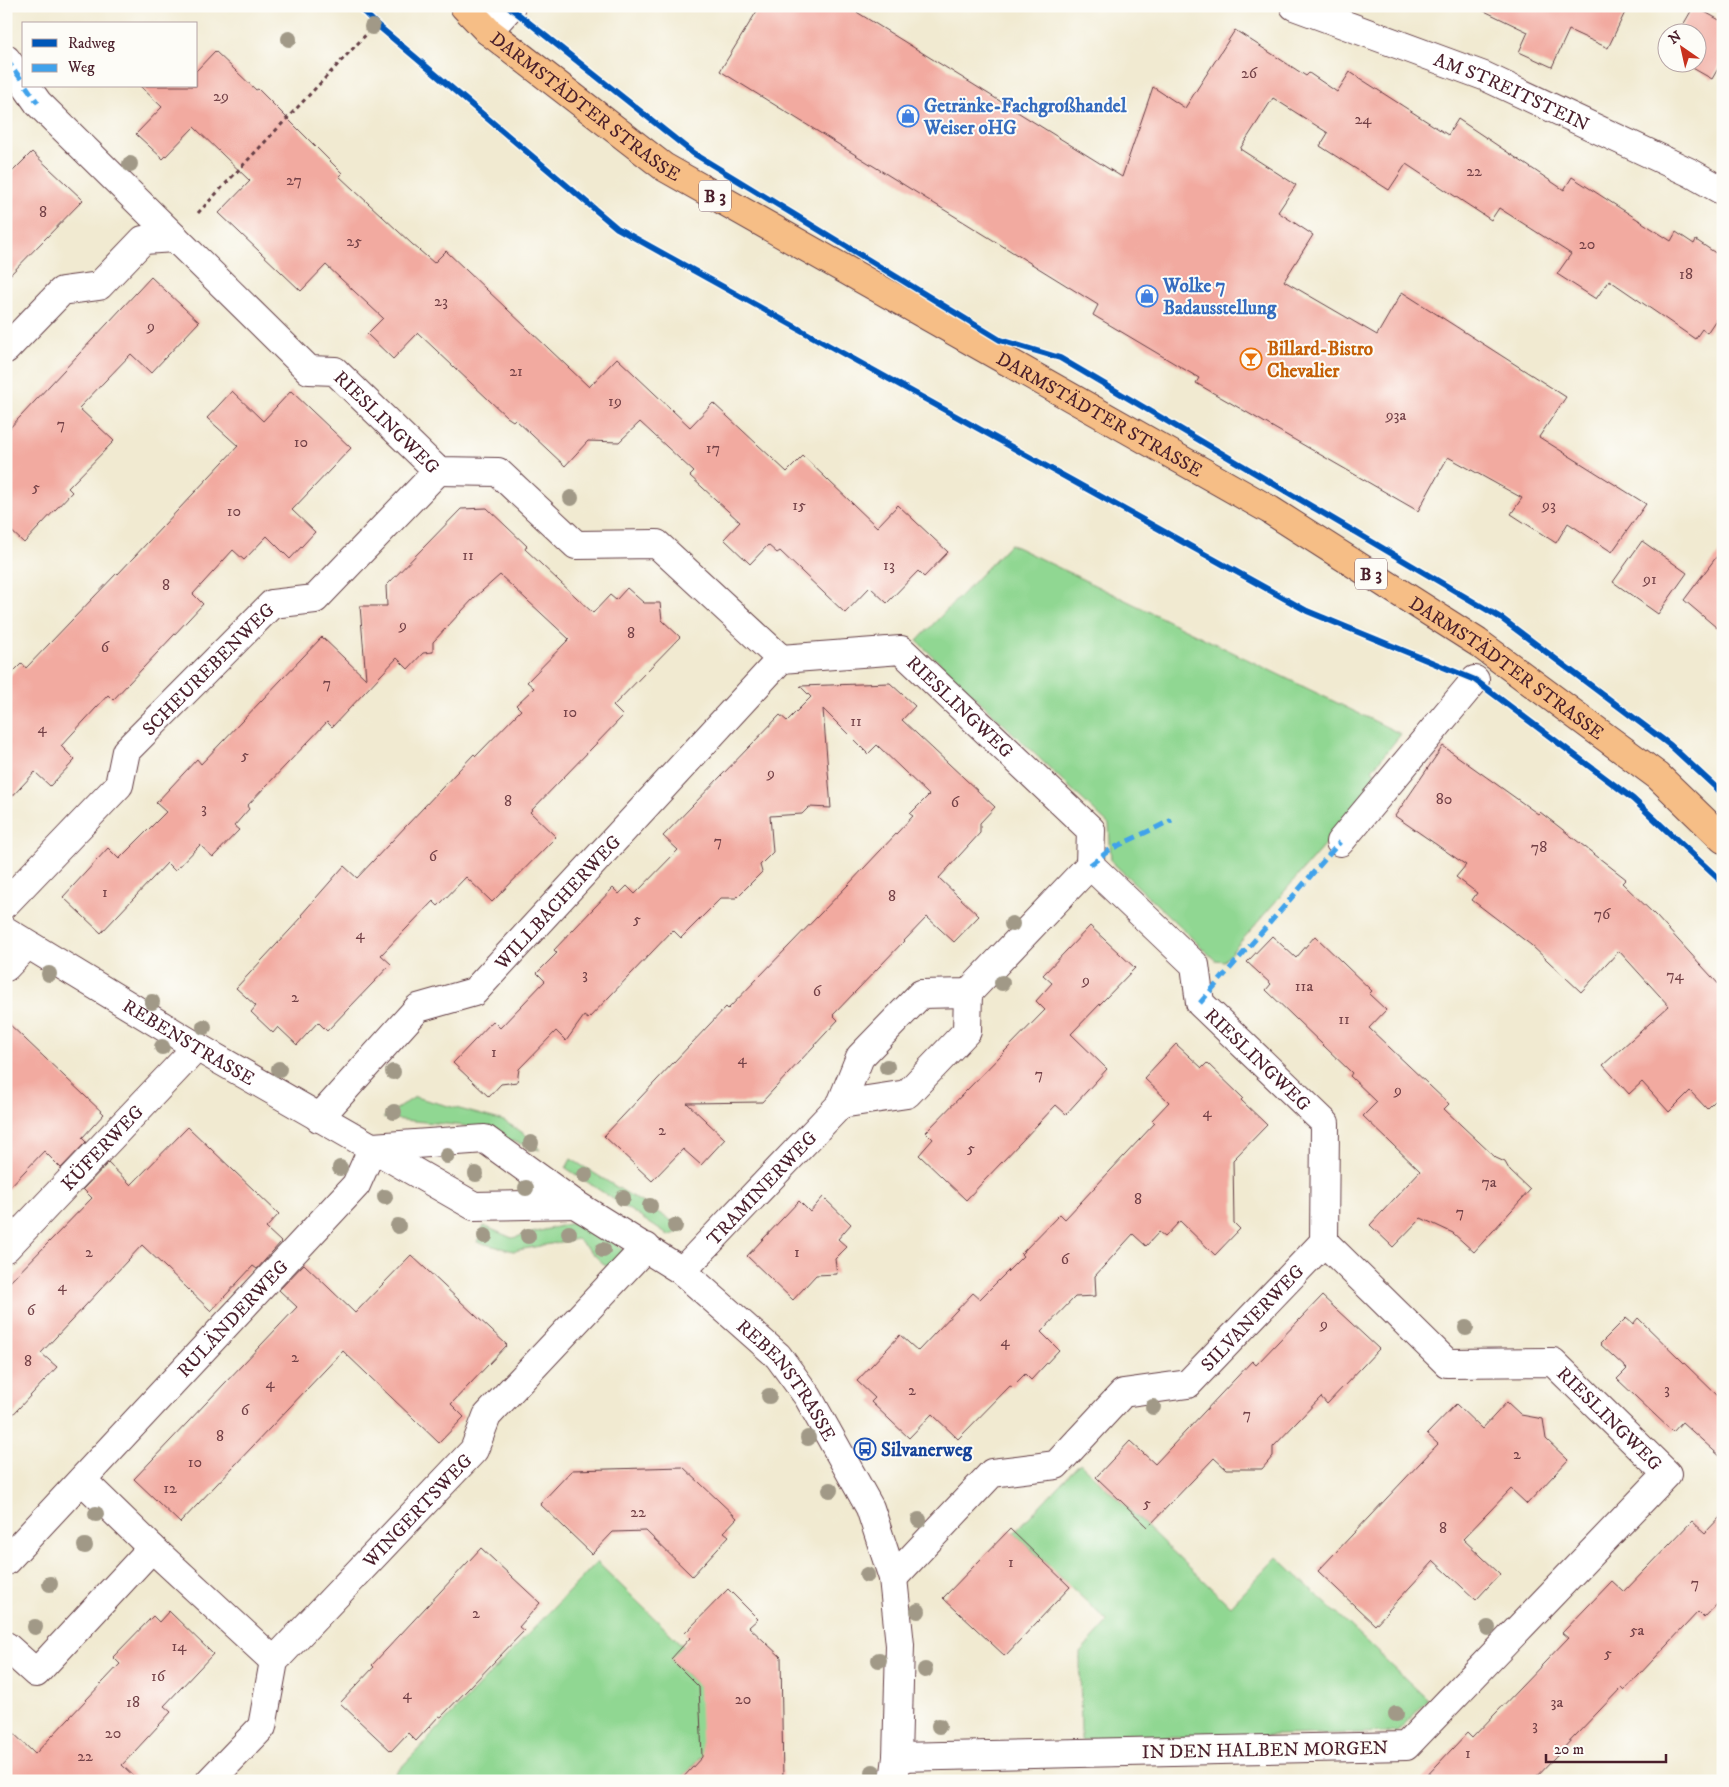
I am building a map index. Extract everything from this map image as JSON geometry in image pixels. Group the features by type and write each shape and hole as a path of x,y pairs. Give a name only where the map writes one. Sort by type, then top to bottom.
{"main road":[{"name":"DARMSTÄDTER STRASSE","path":"464,6 488,31 664,167 1270,510 1477,642 1658,776 1723,839"}],"street":[{"path":"488,31 510,6"},
{"name":"AM STREITSTEIN","path":"1294,6 1484,76 1691,173 1723,191"},
{"path":"6,59 22,80"},
{"name":"RIESLINGWEG","path":"27,88 38,103 309,370 335,371 438,471 498,472 576,546 657,544 780,659 901,650 1091,830 1090,865 1195,965 1200,1003 1325,1123 1324,1242 1447,1363 1552,1362 1667,1474"},
{"path":"6,349 62,291 99,286 143,240 176,238"},
{"name":"SCHEUREBENWEG","path":"6,903 119,785 126,751 272,604 315,599 438,471"},
{"name":"WILLBACHERWEG","path":"319,1118 418,1008 474,992 780,659"},
{"path":"1340,842 1475,680"},
{"path":"841,1104 907,1094 967,1031 968,993 1090,865"},
{"path":"6,967 17,938"},
{"name":"REBENSTRASSE","path":"17,938 197,1047 474,1206 575,1204"},
{"name":"TRAMINERWEG","path":"682,1271 841,1104 860,1057 921,994 968,993"},
{"name":"KÜFERWEG","path":"6,1248 197,1047"},
{"name":"REBENSTRASSE","path":"373,1147 485,1139 575,1204 682,1271 778,1356 808,1396 870,1508 893,1578 900,1645 896,1769"},
{"name":"RULÄNDERWEG","path":"6,1561 356,1185 373,1147"},
{"name":"SILVANERWEG","path":"893,1578 992,1473 1056,1465 1123,1393 1188,1384 1324,1242"},
{"name":"WINGERTSWEG","path":"274,1661 474,1450 487,1416 646,1247"},
{"name":"IN DEN HALBEN MORGEN","path":"896,1769 1406,1746 1667,1474"},
{"path":"82,1480 274,1661 262,1727 210,1781"},
{"path":"6,1646 36,1673 152,1548"}],"path":[{"path":"176,238 376,24"}],"green space":[{"path":"1010,544 1401,734 1372,770 1382,779 1224,961 1215,960 1111,861 1109,825 917,641"},
{"path":"415,1097 504,1121 525,1134 540,1150 466,1126 383,1118"},
{"path":"571,1159 685,1229 669,1236 566,1168"},
{"path":"584,1220 624,1251 607,1267 577,1239 513,1251 477,1242 484,1226 512,1238"},
{"path":"1080,1463 1230,1606 1277,1557 1428,1700 1397,1732 1081,1740 1080,1653 1108,1622 1014,1533"},
{"path":"597,1562 683,1646 671,1660 703,1690 705,1753 679,1781 396,1781 392,1777"}],"building":[{"path":"760,6 847,6 1122,177 1153,87 1185,108 1235,30 1306,76 1309,73 1337,92 1350,72 1448,135 1458,119 1564,190 1572,177 1671,241 1676,232 1694,244 1696,240 1723,258 1723,309 1707,333 1702,329 1695,339 1609,280 1596,299 1557,274 1571,254 1499,208 1491,220 1406,164 1389,190 1320,146 1328,133 1273,98 1240,149 1296,185 1278,212 1313,235 1284,281 1377,335 1402,292 1566,397 1539,437 1646,504 1612,552 1568,523 1556,543 1511,514 1522,498 1448,457 1418,511 1196,383 1199,378 1093,315 1098,305 720,71"},
{"path":"1474,6 1628,6 1608,48 1569,30 1552,67 1519,52 1528,32"},
{"path":"1694,6 1723,22 1723,60 1712,79 1700,72 1706,72 1706,22 1685,22"},
{"path":"215,51 256,90 258,89 342,173 339,176 412,244 434,263 446,251 589,387 617,358 690,427 713,403 787,472 803,456 877,527 898,505 948,552 924,577 918,571 887,603 870,587 845,613 780,551 777,553 768,545 750,564 724,539 740,522 690,476 694,472 640,422 619,442 588,441 565,466 515,419 513,421 507,417 418,333 393,359 367,334 383,318 326,265 301,291 219,213 250,181 194,127 163,159 136,134 162,107 142,88 198,88 198,69"},
{"path":"32,152 83,200 6,279 6,178"},
{"path":"151,277 199,322 151,373 131,354 79,408 114,441 68,488 72,492 24,543 6,526 6,432"},
{"path":"232,391 263,421 291,391 351,448 292,510 315,532 290,559 267,536 244,560 233,550 193,594 203,604 113,700 108,695 61,746 75,760 50,786 35,772 6,803 6,679 22,663 26,668 118,574 238,446 207,418"},
{"path":"487,508 527,546 525,549 593,613 610,595 616,600 627,588 644,603 660,603 662,620 680,637 613,706 623,716 530,812 556,837 492,902 466,877 438,906 433,901 381,955 391,964 327,1031 318,1022 297,1045 278,1027 273,1033 251,1012 256,1006 236,988 303,916 301,915 344,866 357,878 474,754 476,756 521,710 516,705 534,688 527,682 569,639 500,575 474,598 433,642 433,652 423,653 408,669 397,658 332,727 327,722 247,806 249,809 234,826 239,830 213,857 200,845 175,871 167,863 101,933 63,897 108,848 119,859 166,812 156,803 197,759 201,764 322,637 366,679 360,606 387,606 386,586 461,509"},
{"path":"1642,541 1687,573 1658,614 1613,582"},
{"path":"1723,548 1723,633 1684,600"},
{"path":"890,683 915,706 902,720 995,807 980,823 980,833 939,878 979,916 954,942 927,917 833,1015 838,1020 762,1102 687,1103 725,1139 701,1165 683,1149 652,1181 604,1136 726,1007 728,1009 848,885 913,816 910,814 929,795 877,745 868,754 823,709 831,808 809,807 802,814 770,816 773,852 760,865 762,872 736,898 721,898 681,938 673,930 588,1019 584,1016 566,1041 556,1031 519,1069 517,1082 501,1084 489,1097 453,1063 493,1021 500,1028 545,981 537,973 557,953 554,950 613,888 619,894 627,886 635,894 678,850 663,836 780,715 787,721 811,697 800,686"},
{"path":"1443,746 1538,814 1540,812 1626,879 1622,883 1656,916 1723,989 1723,1093 1707,1109 1690,1091 1669,1112 1642,1082 1629,1094 1603,1065 1669,1006 1619,951 1581,992 1531,945 1472,900 1477,893 1456,877 1466,865 1395,816"},
{"path":"1090,926 1135,968 1071,1034 1107,1069 1066,1114 1056,1105 966,1200 919,1155 933,1139 926,1132 1045,1010 1036,1001 1052,983 1043,975"},
{"path":"1272,936 1296,958 1315,936 1372,991 1369,994 1386,1010 1369,1028 1449,1104 1444,1109 1496,1158 1505,1162 1510,1171 1530,1190 1474,1252 1453,1233 1421,1218 1393,1247 1370,1225 1420,1171 1363,1116 1377,1102 1350,1076 1352,1073 1266,990 1271,984 1247,962"},
{"path":"6,1021 104,1114 82,1138 86,1142 61,1168 44,1151 6,1191"},
{"path":"1176,1044 1202,1068 1207,1063 1243,1098 1241,1100 1267,1125 1233,1160 1234,1223 1240,1229 1215,1255 1180,1221 1165,1237 1159,1232 1146,1246 1133,1234 1095,1276 1096,1296 1075,1297 1041,1332 1059,1350 1031,1380 1025,1374 1012,1387 1010,1386 958,1439 932,1414 909,1438 871,1402 875,1398 857,1381 900,1335 918,1351 973,1293 980,1299 1023,1256 1021,1254 1060,1214 1065,1219 1155,1123 1152,1120 1169,1102 1144,1078"},
{"path":"188,1127 279,1214 266,1228 281,1242 257,1269 253,1266 211,1311 142,1245 41,1353 57,1367 6,1422 6,1286 92,1198 83,1189 108,1163 131,1185"},
{"path":"823,1197 851,1224 838,1239 847,1247 835,1259 837,1274 816,1275 793,1300 747,1256 799,1201 810,1212"},
{"path":"411,1255 507,1345 451,1404 464,1417 439,1443 343,1351 180,1523 134,1479 297,1307 279,1290 304,1264 355,1313"},
{"path":"1322,1296 1379,1349 1327,1404 1321,1397 1273,1447 1273,1456 1262,1469 1226,1469 1214,1458 1148,1527 1096,1477 1130,1441 1155,1464 1252,1361 1256,1365"},
{"path":"1626,1318 1633,1324 1638,1318 1723,1401 1723,1459 1682,1422 1673,1432 1617,1379 1627,1369 1600,1344"},
{"path":"1507,1402 1521,1415 1543,1419 1546,1439 1568,1460 1527,1504 1511,1489 1463,1539 1500,1574 1476,1600 1434,1561 1375,1625 1318,1571 1438,1444 1427,1434 1456,1404 1482,1429"},
{"path":"683,1467 737,1518 724,1532 729,1536 692,1576 646,1531 613,1532 592,1554 540,1504 572,1470"},
{"path":"1723,1514 1723,1598 1704,1618 1698,1612 1624,1691 1621,1688 1532,1781 1422,1781 1467,1733 1472,1738 1568,1638 1562,1633 1612,1581 1624,1592 1692,1521 1705,1533"},
{"path":"1010,1529 1070,1587 1005,1656 943,1598"},
{"path":"481,1548 540,1603 519,1627 524,1631 441,1717 439,1716 416,1741 408,1733 391,1751 340,1703 374,1667 372,1665"},
{"path":"728,1589 758,1619 749,1627 781,1657 783,1781 680,1781 702,1757 699,1687 671,1659 690,1638 685,1633"},
{"path":"169,1611 213,1654 164,1706 171,1712 122,1765 139,1781 6,1781 6,1726 35,1754 120,1664 113,1657 153,1616 159,1622"}],"marked path":[{"path":"6,59 22,80"},
{"path":"27,88 38,103"},
{"path":"1090,865 1111,849 1172,820"},
{"path":"1200,1003 1340,842"}],"cycle path":[{"path":"358,6 376,24 617,228 1307,611 1475,680 1633,799 1723,883"},
{"path":"508,6 693,153 1000,340 1060,358 1501,618 1670,745 1723,794"}],"place":[{"name":"Getränke-Fachgroßhandel Weiser oHG","path":"908,116"},
{"name":"Wolke 7 Badausstellung","path":"1147,296"},
{"name":"Billard-Bistro Chevalier","path":"1251,359"},
{"name":"Silvanerweg","path":"865,1449"}]}
